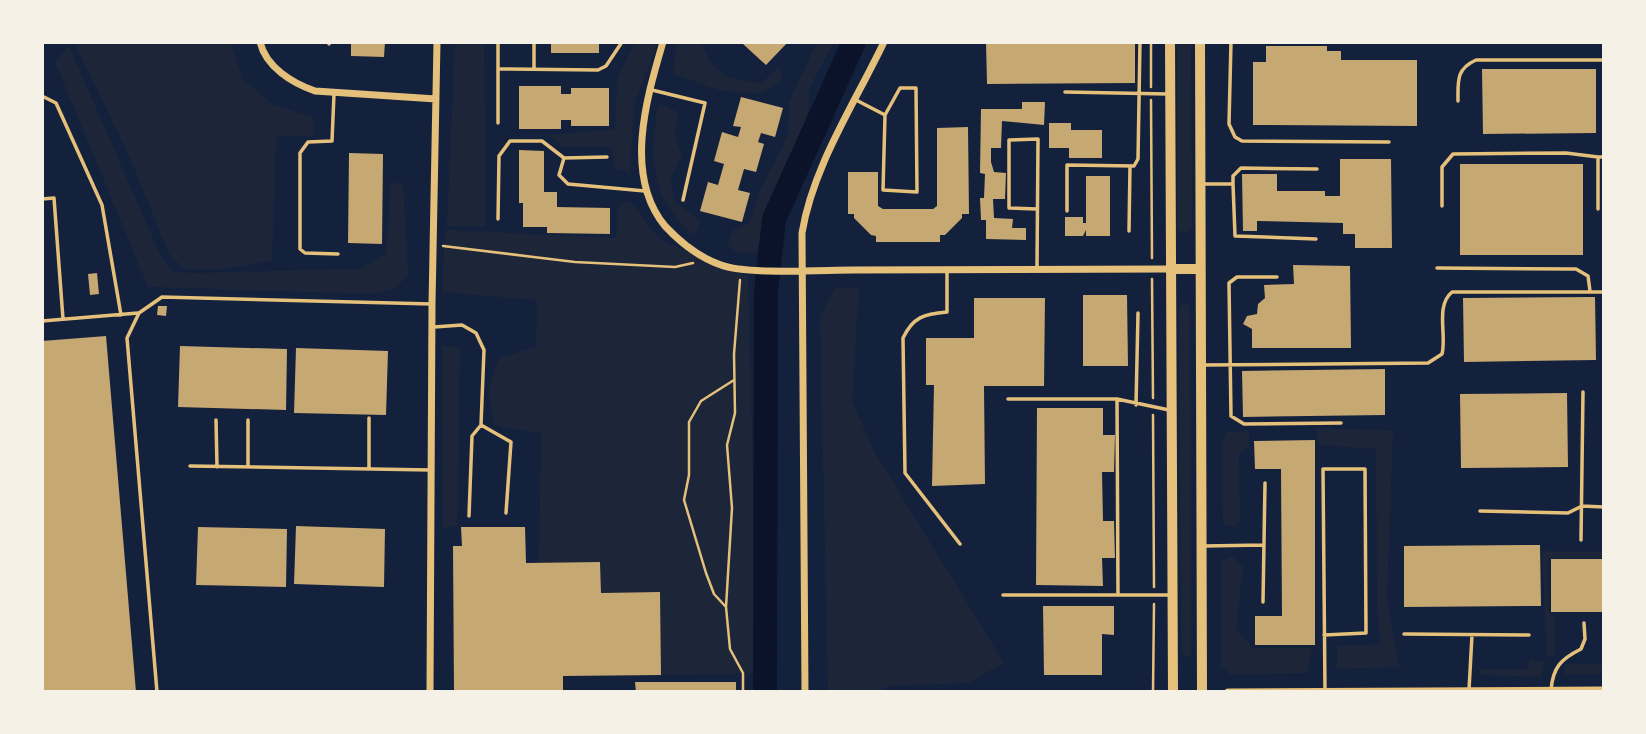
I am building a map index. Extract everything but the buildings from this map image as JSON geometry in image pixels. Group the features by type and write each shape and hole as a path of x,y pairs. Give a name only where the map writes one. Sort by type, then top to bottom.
{"street":[{"path":"260,42 272,64 286,76 315,91 436,99"},
{"path":"430,692 432,304 437,42"},
{"path":"663,42 650,89 643,129 648,191 664,224 690,248 722,266 785,270 1199,269"},
{"path":"805,692 801,270 807,207 884,42"},
{"path":"1170,42 1172,692"},
{"path":"1200,42 1202,692"},
{"path":"1228,692 1604,690"}],"lane":[{"path":"498,42 498,123"},
{"path":"534,42 534,69"},
{"path":"498,69 598,70 606,66 622,42"},
{"path":"1067,211 1067,165 1134,166 1138,159 1140,42"},
{"path":"1231,42 1229,124 1235,137 1242,141 1389,142"},
{"path":"1458,101 1458,74 1465,65 1476,60 1604,60"},
{"path":"900,88 916,88 917,192 883,190 885,115 900,88"},
{"path":"650,89 705,103 683,200"},
{"path":"334,92 332,141 307,142 300,153 300,249 305,253 338,254"},
{"path":"1065,92 1170,94"},
{"path":"42,96 56,103 102,205 121,314"},
{"path":"856,100 885,115"},
{"path":"1037,209 1009,208 1009,140 1038,139 1037,269"},
{"path":"498,219 499,156 510,141 542,141 564,158 607,158"},
{"path":"1442,206 1442,167 1453,154 1566,153 1604,157"},
{"path":"1598,157 1598,209"},
{"path":"564,158 559,175 568,184 648,191"},
{"path":"1129,232 1130,166"},
{"path":"1316,239 1234,236 1233,176 1241,168 1317,169"},
{"path":"1199,183 1233,184"},
{"path":"42,199 54,198 63,320"},
{"path":"1437,268 1576,269 1588,276 1590,291"},
{"path":"947,270 947,312 924,314 910,323 903,338 905,473 960,544"},
{"path":"1277,277 1237,277 1229,283 1230,410 1238,423 1341,423"},
{"path":"1199,365 1427,363 1442,354 1443,308 1446,297 1452,292 1604,292"},
{"path":"157,692 127,338 139,313 162,297 432,304"},
{"path":"42,321 139,313"},
{"path":"1136,405 1138,313"},
{"path":"432,328 462,325 476,334 484,350 481,425 472,436 468,516"},
{"path":"1581,540 1583,392"},
{"path":"1008,398 1117,399 1153,409 1171,410"},
{"path":"1117,399 1118,595"},
{"path":"369,418 369,469"},
{"path":"247,419 248,467"},
{"path":"216,420 217,467"},
{"path":"481,425 511,442 506,513"},
{"path":"190,466 431,470"},
{"path":"1324,635 1366,633 1365,469 1323,469 1324,635 1325,691"},
{"path":"1264,602 1265,483"},
{"path":"1480,511 1568,513 1582,506 1604,507"},
{"path":"1201,546 1264,545"},
{"path":"1003,595 1172,595"},
{"path":"1551,690 1552,672 1563,658 1581,649 1585,639 1584,623"},
{"path":"1404,634 1529,635"},
{"path":"1469,690 1472,635"}],"path":[{"path":"1151,42 1153,692"},
{"path":"433,245 575,262 663,267 710,260"},
{"path":"743,692 743,673 730,649 726,607 732,508 727,445 735,413 734,380 745,269"},
{"path":"726,607 714,594 684,500 689,475 689,422 701,401 734,380"}],"shaded area":[{"path":"74,42 230,42 243,79 272,104 314,118 313,136 276,136 272,261 214,270 185,269 170,256 126,149"},
{"path":"455,42 484,42 486,227 447,226"},
{"path":"635,42 658,42 634,104 630,172 615,168 612,147 563,147 550,135 615,129 617,79"},
{"path":"677,42 701,42 717,69 739,80 761,83 779,67 782,81 759,94 719,90 673,74"},
{"path":"817,42 834,42 809,89 808,120 756,252 737,253 727,244 734,229 750,223 759,193 788,136 789,102"},
{"path":"1177,42 1191,42 1192,228 1184,235 1177,229"},
{"path":"69,46 159,252 171,271 193,273 359,269 386,254 391,184 403,182 408,275 397,287 375,294 148,287 55,62"},
{"path":"658,104 678,112 675,135 682,156 670,178 675,202 700,221 694,236 668,206 656,176 654,142"},
{"path":"630,201 660,240 748,276 758,673 661,675 660,592 601,593 600,562 539,563 541,433 495,426 488,391 499,358 536,347 537,300 442,292 445,230 616,238 618,205"},
{"path":"859,287 852,401 874,451 1004,663 968,683 889,686 877,692 828,692 820,316 835,288"},
{"path":"1184,302 1190,306 1191,653 1186,658 1181,653 1179,308"},
{"path":"442,346 460,347 457,526 443,529"},
{"path":"1316,428 1393,431 1387,600 1399,667 1337,669 1337,646 1381,644 1377,610 1376,449 1319,445"},
{"path":"1249,431 1249,448 1239,453 1240,521 1234,527 1223,524 1222,445 1226,432"},
{"path":"1542,551 1604,552 1604,558 1548,559 1548,612 1555,615 1554,656 1547,656"},
{"path":"1232,556 1243,567 1236,630 1253,648 1311,648 1308,673 1230,674 1221,666 1221,561"},
{"path":"1530,660 1545,662 1541,677 1482,675 1478,669 1528,669"},
{"path":"1564,664 1604,664 1604,674 1564,674"}],"waterway":[{"path":"765,692 766,292 774,219 854,42"}]}
